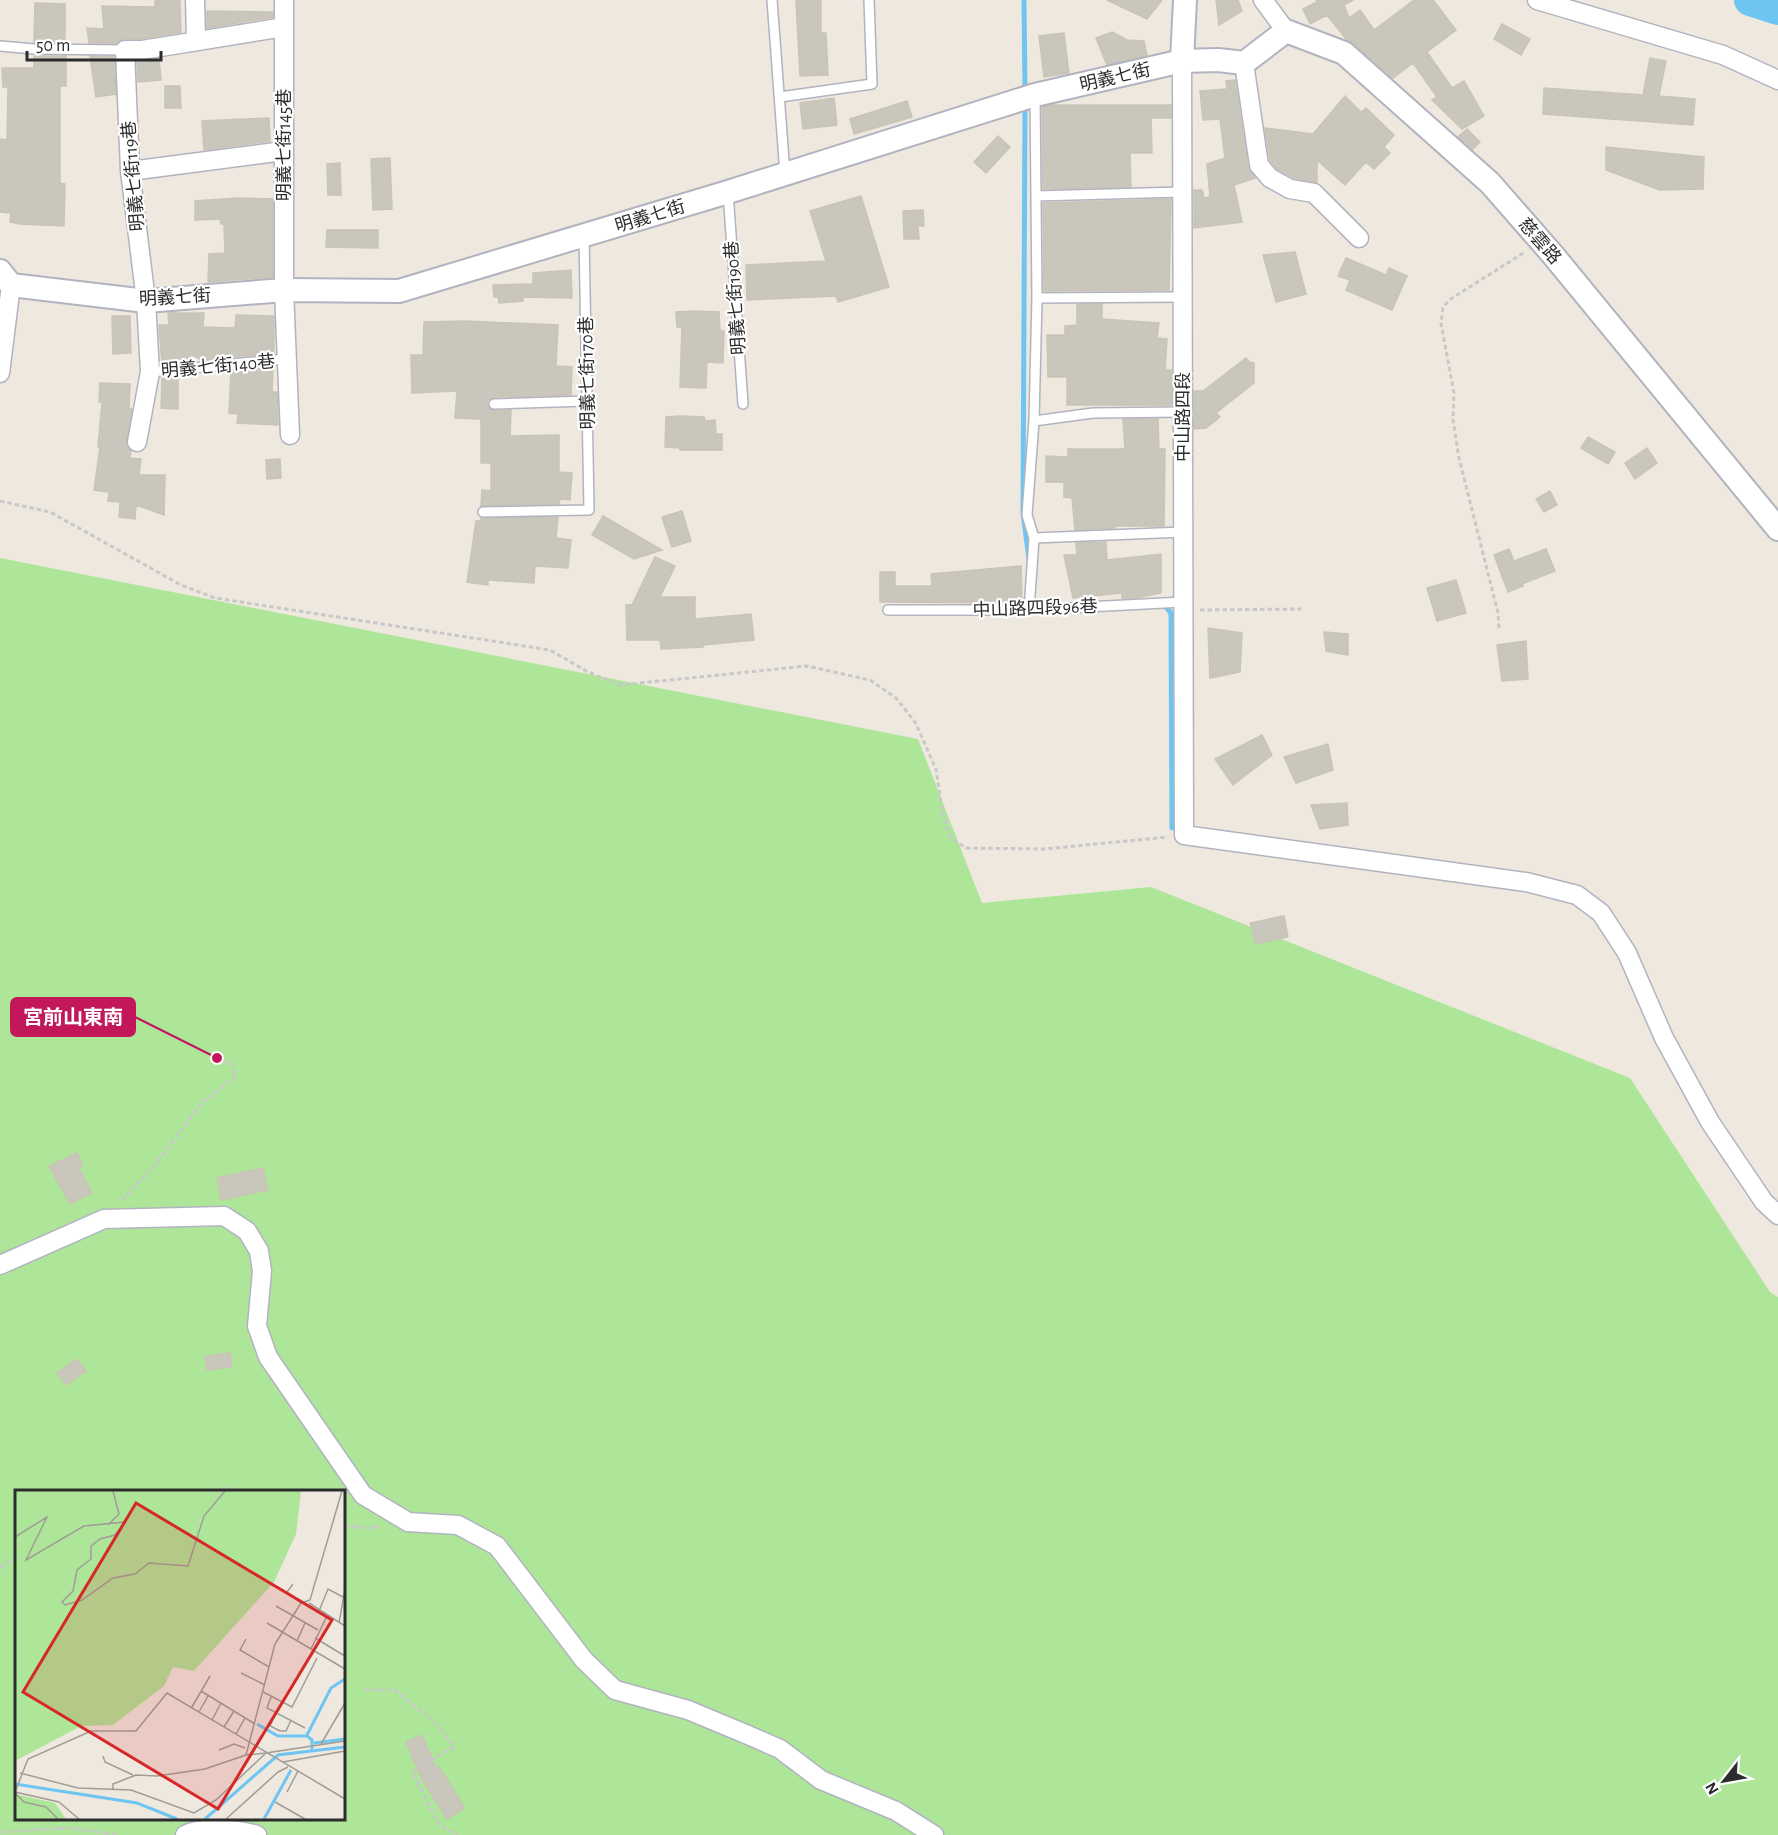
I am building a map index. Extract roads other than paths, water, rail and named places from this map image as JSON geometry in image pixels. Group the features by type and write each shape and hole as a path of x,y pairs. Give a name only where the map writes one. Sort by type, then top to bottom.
{"street":[{"path":"195,0 196,40"},
{"name":"明義七街145巷","path":"284,0 284,290 290,435"},
{"name":"中山路四段","path":"1185,0 1182,61 1184,835 1526,882 1577,895 1601,913 1628,953 1664,1038 1710,1122 1764,1202 1778,1215"},
{"path":"1263,0 1286,31 1244,63 1259,165 1270,178 1290,189 1314,193 1359,238"},
{"path":"1537,0 1723,55 1778,80"},
{"path":"125,50 142,50 284,27"},
{"name":"慈雲路","path":"1286,31 1344,52 1490,183 1778,529"},
{"name":"明義七街119巷","path":"125,50 130,171 146,301 150,372 136,442"},
{"name":"明義七街","path":"5,278 146,301 284,290 399,291 728,192 1028,98 1182,61 1218,60 1244,63"},
{"path":"130,171 284,151"},
{"path":"0,373 5,278"},
{"path":"0,1265 104,1219 224,1216 247,1231 259,1251 262,1271 257,1326 268,1357 363,1495 408,1522 458,1525 497,1546 584,1660 615,1690 688,1710 748,1734 780,1749 821,1780 896,1810 934,1835"},
{"path":"185,1835 194,1830 244,1831 257,1835"}],"lane":[{"path":"772,0 785,174"},
{"path":"780,97 872,84 869,0"},
{"path":"0,46 33,49 125,50"},
{"path":"1028,98 1036,196 1037,298 1034,421 1027,515 1034,538 1029,610"},
{"name":"明義七街190巷","path":"728,192 742,404"},
{"path":"1036,196 1182,192"},
{"name":"明義七街170巷","path":"483,512 589,510 584,236"},
{"path":"1037,298 1182,297"},
{"name":"明義七街140巷","path":"150,372 286,359"},
{"path":"494,404 587,401"},
{"path":"1034,421 1093,413 1182,412"},
{"path":"1034,538 1183,532"},
{"name":"中山路四段96巷","path":"888,610 1029,610 1183,606"}],"waterway":[{"path":"1024,0 1025,91"},
{"path":"1750,0 1778,9"},
{"path":"1025,104 1023,513 1029,559"},
{"path":"1162,606 1165,606 1171,613 1172,828"}],"place":[{"name":"宮前山東南","path":"217,1058"}]}
